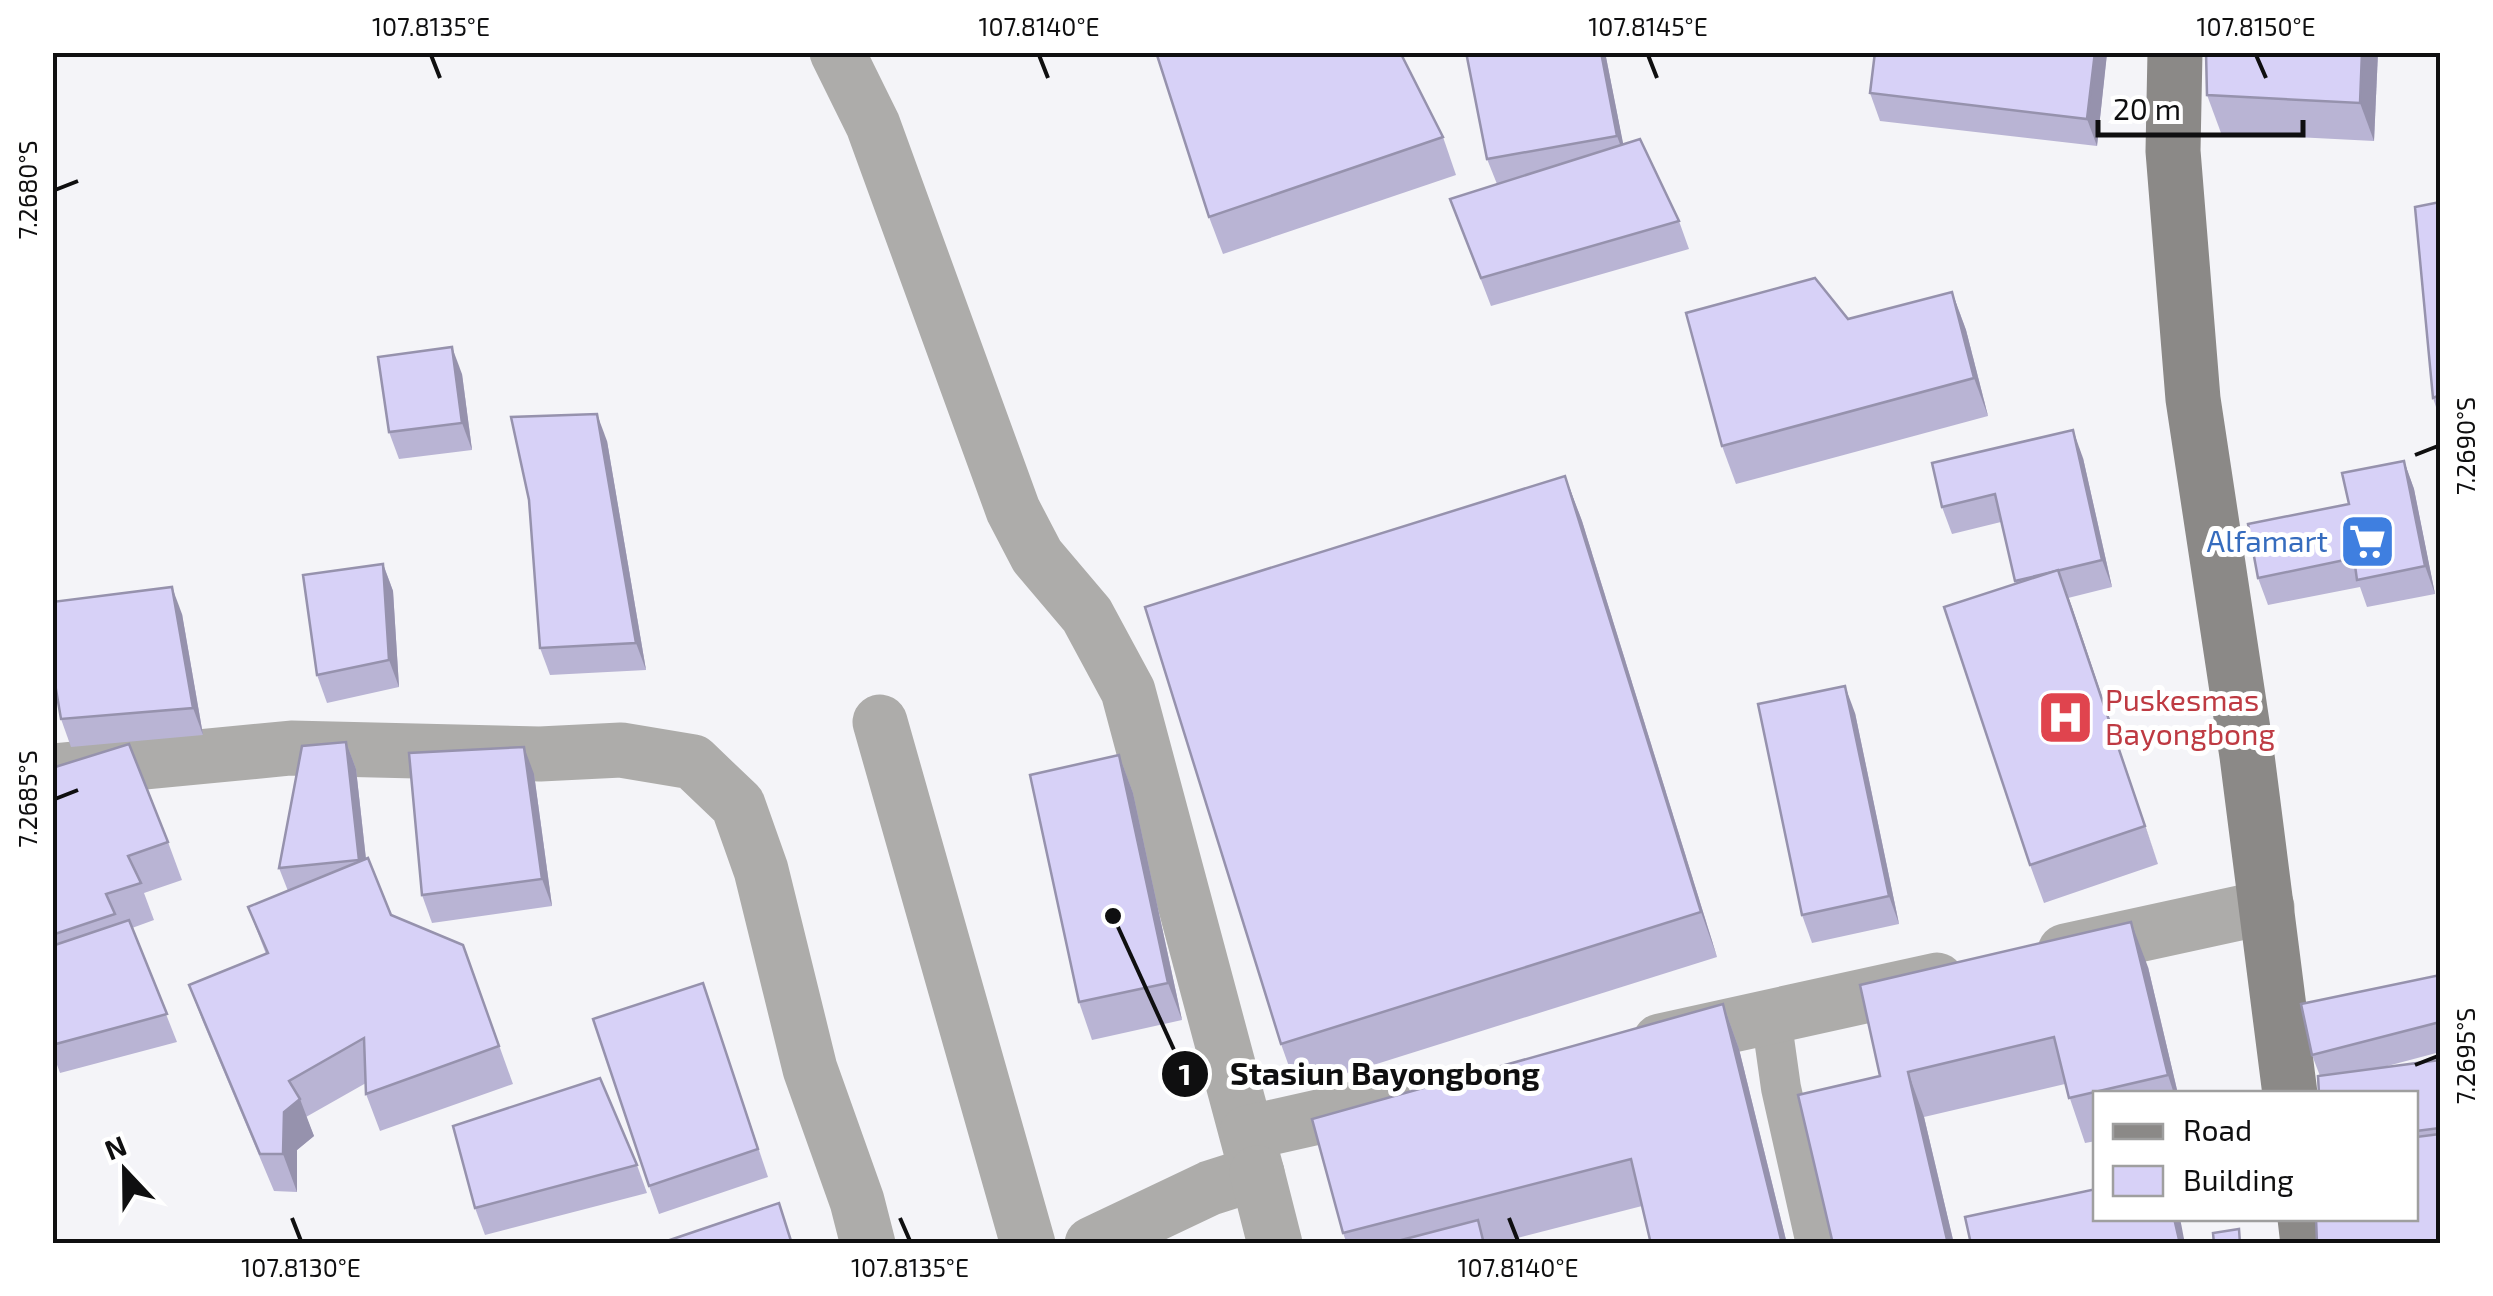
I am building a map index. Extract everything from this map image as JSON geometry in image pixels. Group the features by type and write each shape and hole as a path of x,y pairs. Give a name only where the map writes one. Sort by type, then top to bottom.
{"main road":[{"path":"2176,52 2173,151 2193,399 2267,906 2290,1091"}],"street":[{"path":"837,52 873,125 1014,510 1037,556 1086,616 1128,691 1275,1244"},
{"path":"880,722 1028,1244"},
{"path":"52,771 291,748 540,754 621,750 693,762 738,805 761,870 810,1068 857,1201 868,1244"},
{"path":"1616,1051 2267,906"},
{"path":"1092,1244 1210,1188 1252,1153 1441,1090"}],"lane":[{"path":"1771,1017 1782,1088 1816,1244"}],"building":[{"path":"1156,52 1400,52 1443,137 1209,217"},
{"path":"1466,52 1601,52 1617,136 1487,159"},
{"path":"1875,52 2095,52 2087,119 1870,93"},
{"path":"2206,52 2362,52 2360,103 2207,95"},
{"path":"1640,139 1679,221 1481,278 1450,199"},
{"path":"2440,202 2440,395 2433,398 2415,207"},
{"path":"1815,278 1848,319 1952,292 1974,378 1722,446 1686,313"},
{"path":"452,347 462,423 389,432 378,357"},
{"path":"597,414 636,643 540,648 529,500 511,417"},
{"path":"2073,430 2102,560 2015,581 1995,494 1942,507 1932,463"},
{"path":"2404,461 2425,566 2357,580 2354,558 2258,578 2248,524 2349,504 2342,473"},
{"path":"1565,476 1701,912 1281,1044 1145,607"},
{"path":"383,564 389,660 317,675 303,575"},
{"path":"2058,570 2145,826 2030,865 1944,607"},
{"path":"172,587 193,708 61,719 52,666 52,602"},
{"path":"1845,686 1889,896 1802,915 1758,704"},
{"path":"346,742 359,860 279,868 302,746"},
{"path":"129,744 168,842 128,856 141,883 106,894 115,914 52,935 52,768"},
{"path":"524,747 542,879 422,895 409,753"},
{"path":"1119,755 1168,983 1079,1002 1030,775"},
{"path":"368,858 391,915 463,945 499,1046 366,1094 364,1038 289,1081 300,1099 284,1112 283,1154 260,1154 189,985 268,953 248,907"},
{"path":"129,920 167,1014 52,1045 52,946"},
{"path":"2131,922 2168,1075 2069,1098 2054,1037 1908,1072 1948,1244 1833,1244 1798,1095 1880,1076 1860,985"},
{"path":"2440,975 2440,1022 2312,1055 2301,1004"},
{"path":"703,983 758,1149 649,1186 593,1019"},
{"path":"1723,1004 1782,1244 1651,1244 1631,1159 1343,1233 1312,1119"},
{"path":"2440,1060 2440,1128 2418,1131 2418,1091 2319,1091 2318,1076"},
{"path":"600,1078 637,1165 475,1208 453,1126"},
{"path":"2440,1134 2440,1243 2317,1244 2316,1221 2418,1221 2418,1137"},
{"path":"2093,1190 2093,1221 2175,1221 2180,1244 1971,1244 1965,1217"},
{"path":"779,1203 792,1244 658,1244"},
{"path":"1478,1220 1484,1244 1386,1244"},
{"path":"2239,1229 2240,1244 2214,1244 2213,1233"}],"place":[{"name":"Alfamart","path":"2367,542"},
{"name":"Puskesmas Bayongbong","path":"2066,718"},
{"name":"Stasiun Bayongbong","path":"1113,916"}]}
